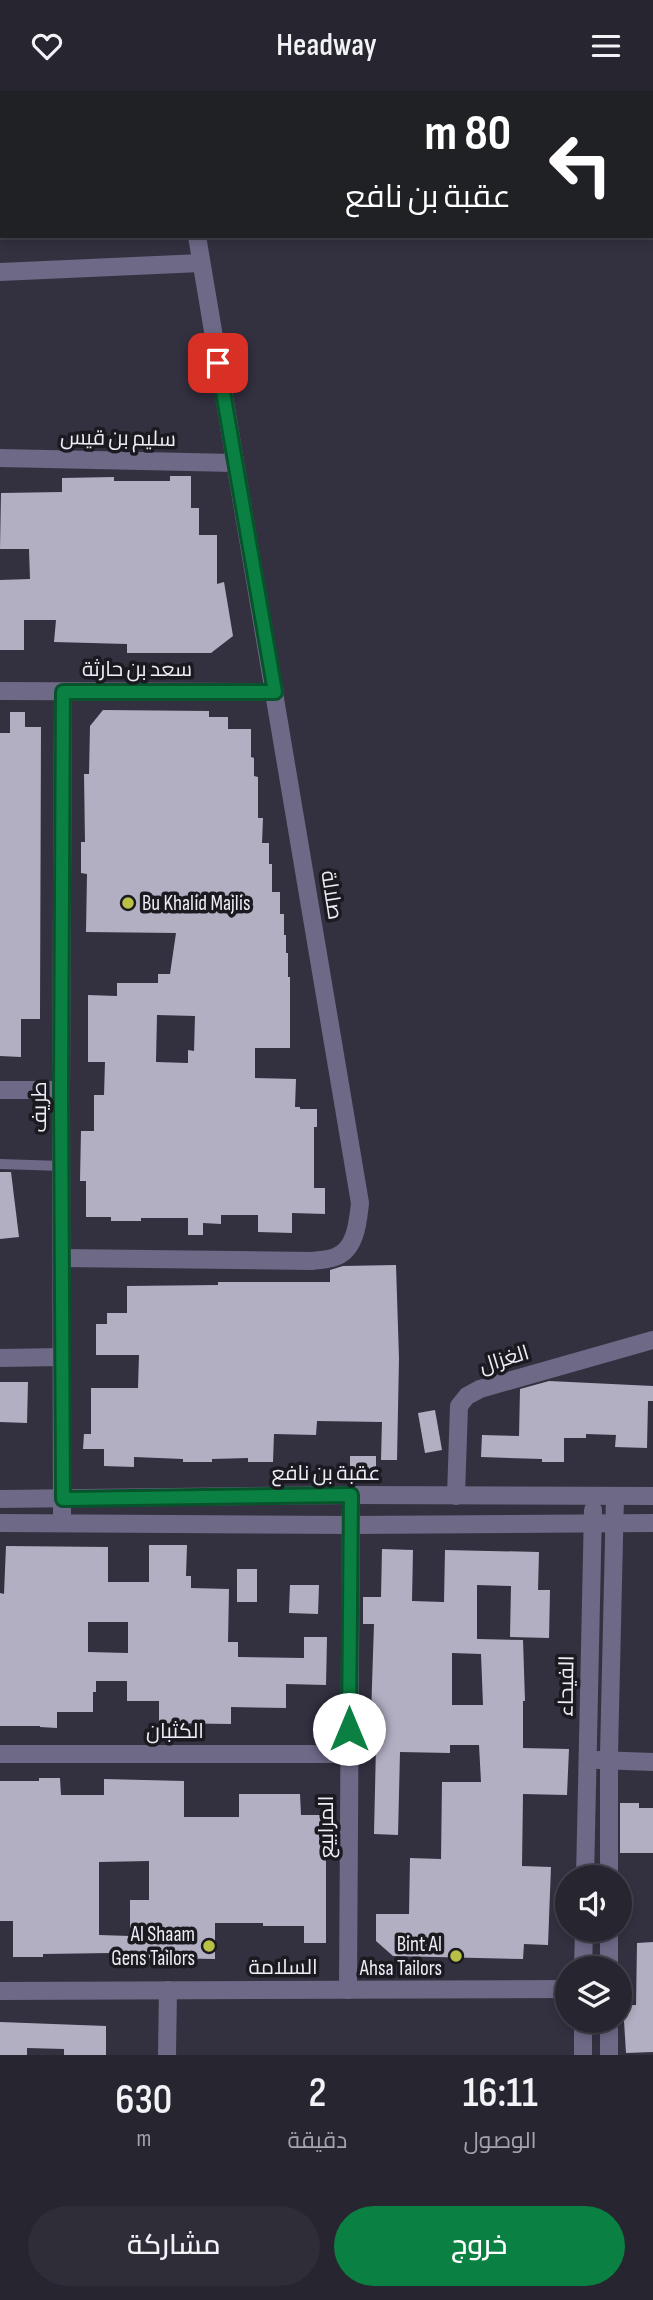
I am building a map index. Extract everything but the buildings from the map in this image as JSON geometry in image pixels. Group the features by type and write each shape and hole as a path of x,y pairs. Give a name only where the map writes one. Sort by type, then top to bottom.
{"street":[{"name":"صلالة","path":"62,1258 312,1261 338,1257 350,1243 358,1227 360,1202 197,238"},
{"path":"0,272 201,263"},
{"name":"سليم بن قيس","path":"0,458 235,463"},
{"name":"سعد بن حارثة","path":"0,691 275,692"},
{"name":"طريف","path":"62,1523 63,692"},
{"path":"0,1090 61,1090"},
{"name":"الغزال","path":"456,1496 459,1406 467,1395 653,1340"},
{"path":"0,1358 62,1357"},
{"name":"عقبة بن نافع","path":"0,1499 351,1495 653,1496"},
{"name":"المرابيع","path":"348,1990 351,1495"},
{"name":"الفيحاء","path":"585,1865 593,1496"},
{"path":"609,1865 615,1496"},
{"path":"0,1523 653,1523"},
{"name":"الكثبان","path":"0,1754 349,1754"},
{"path":"587,1760 653,1762"},
{"name":"السلامة","path":"0,1991 555,1989"},
{"path":"167,2055 168,1990"},
{"path":"583,2033 583,2055"},
{"path":"609,2033 609,2055"}],"lane":[{"path":"0,1164 62,1166"}],"place":[{"name":"Bu Khalid Majlis","path":"128,903"},
{"name":"Al Shaam Gens Tailors","path":"209,1946"},
{"name":"Bint Al Ahsa Tailors","path":"456,1956"}],"route":[{"path":"218,363 275,692 63,692 63,1499 351,1495 349,1729"}]}
